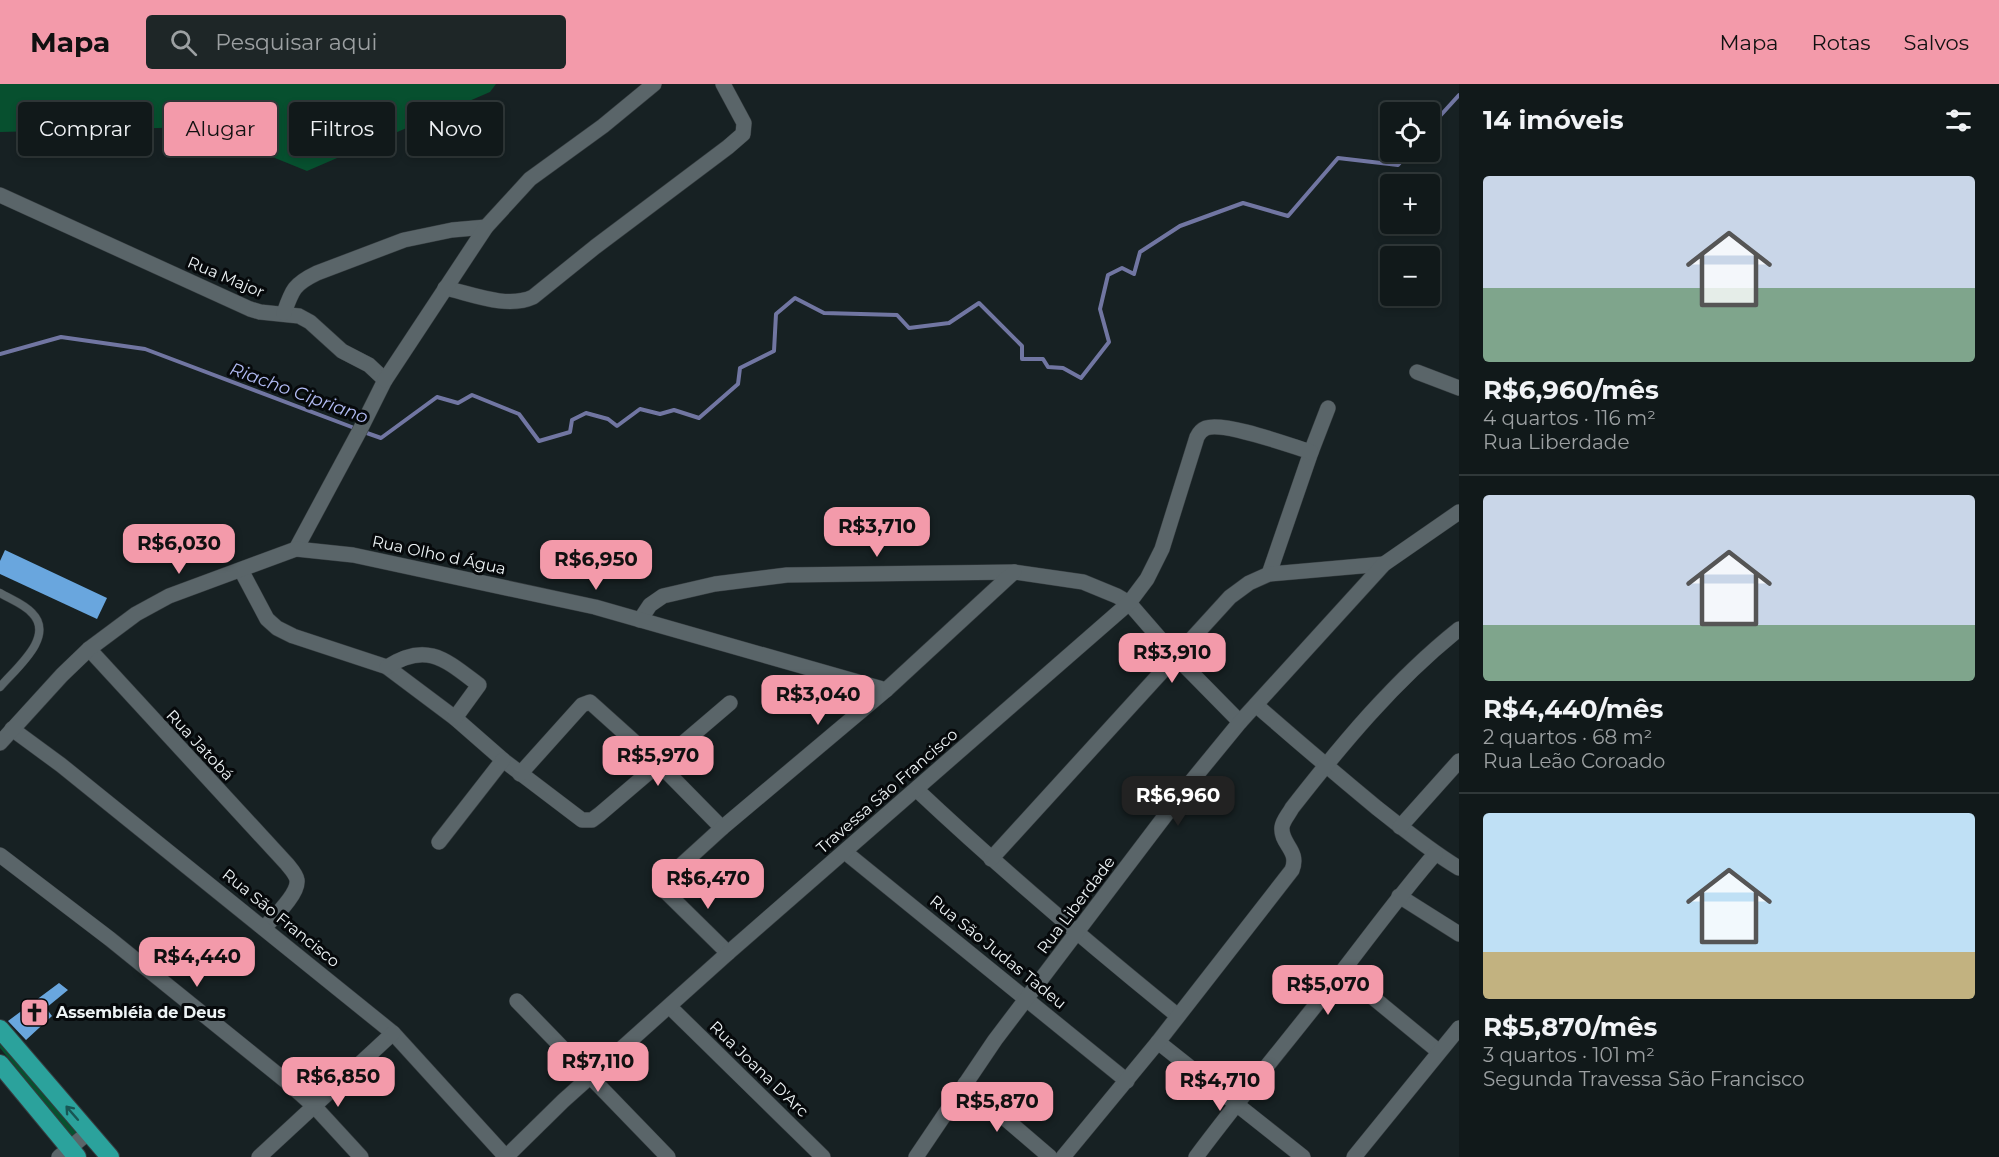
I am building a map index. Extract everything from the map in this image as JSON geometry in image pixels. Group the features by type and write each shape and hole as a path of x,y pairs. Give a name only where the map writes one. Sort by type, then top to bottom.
{"main road":[{"path":"0,1029 110,1157"},
{"path":"0,1064 68,1154"}],"street":[{"path":"0,743 62,675 89,650 154,603 296,549 385,380 486,227 530,179 603,126 654,84"},
{"path":"445,288 504,301 524,301 533,297 742,134 744,123 723,84"},
{"name":"Rua Major","path":"0,195 250,309 299,316 310,322 342,351 369,365 385,380"},
{"path":"284,313 293,288 304,279 317,273 404,240 452,230 486,227"},
{"path":"1417,372 1459,388"},
{"path":"1269,574 1328,408"},
{"name":"Travessa São Francisco","path":"506,1157 728,953 1129,603 1147,579 1162,549 1197,437 1201,431 1209,427 1238,430 1311,452"},
{"name":"Rua Liberdade","path":"916,1157 964,1084 1027,999 1190,783 1240,722 1384,564 1459,512"},
{"name":"Rua Olho d Água","path":"296,549 322,550 384,561 555,598 886,690"},
{"path":"991,860 1230,597 1249,583 1269,574 1384,564"},
{"path":"242,570 267,619 278,628 293,636 387,667 455,718 503,760 575,817 587,821 600,814 730,703"},
{"path":"728,953 665,891 663,884 722,828 886,690 1014,572"},
{"path":"640,620 650,605 663,596 754,578 787,575 1014,572 1083,582 1101,588 1129,603 1175,657 1240,722"},
{"path":"1063,1157 1127,1081 1292,870 1294,856 1284,838 1282,825 1292,808 1325,766 1411,671 1459,628"},
{"name":"Rua Jatobá","path":"89,650 287,864 296,877 297,886 290,897 264,927"},
{"path":"387,667 417,654 430,654 451,663 479,685 455,718"},
{"path":"520,774 582,705 588,702 594,704 660,764 722,828"},
{"path":"1256,705 1325,766 1400,827 1435,854 1459,868"},
{"name":"Rua São Francisco","path":"12,729 61,765 393,1033 506,1157"},
{"path":"439,842 503,760"},
{"path":"1400,827 1459,761"},
{"path":"917,790 991,860 1178,1016"},
{"name":"Rua São Judas Tadeu","path":"845,852 1127,1081"},
{"path":"1196,1157 1399,896 1435,854"},
{"path":"0,855 287,1082 315,1107 361,1157"},
{"path":"1399,896 1459,934"},
{"path":"1342,972 1438,1051"},
{"path":"517,1001 668,1157"},
{"name":"Rua Joana D'Arc","path":"670,1007 823,1157"},
{"path":"1354,1157 1459,1028"},
{"path":"259,1157 393,1033"},
{"path":"1158,1042 1303,1157"},
{"path":"964,1084 1050,1157"},
{"path":"68,1154 88,1132"}],"lane":[{"path":"0,593 30,611 39,625 40,635 35,647 0,687"}],"green space":[{"path":"0,84 496,84 490,92 467,102 407,102 407,128 395,133 395,102 289,102 289,156 342,156 307,171 270,156 277,156 277,102 164,102 164,128 152,128 152,102 18,102 18,132 0,132"},
{"path":"0,1037 83,1132 73,1138 0,1048"}],"building":[{"path":"5,550 107,598 97,619 0,574 0,561"},
{"name":"Assembléia de Deus","path":"59,983 68,990 46,1008 52,1016 26,1040 8,1021"}],"waterway":[{"name":"Riacho Cipriano","path":"1440,116 1459,95"},
{"name":"Riacho Cipriano","path":"364,432 381,438 437,397 458,403 472,395 519,414 539,441 570,432 572,420 586,413 608,419 617,426 640,409 660,414 674,410 699,418 738,384 740,368 774,351 776,314 795,298 824,313 897,315 909,328 949,323 979,303 1022,346 1022,359 1043,359 1048,367 1063,368 1081,378 1109,342 1100,309 1108,275 1122,268 1134,274 1140,252 1180,226 1243,203 1288,216 1338,158 1398,165 1401,162"},
{"name":"Riacho Cipriano","path":"0,354 61,337 145,349 357,429"}],"place":[{"name":"Assembléia de Deus","path":"35,1012"}]}
